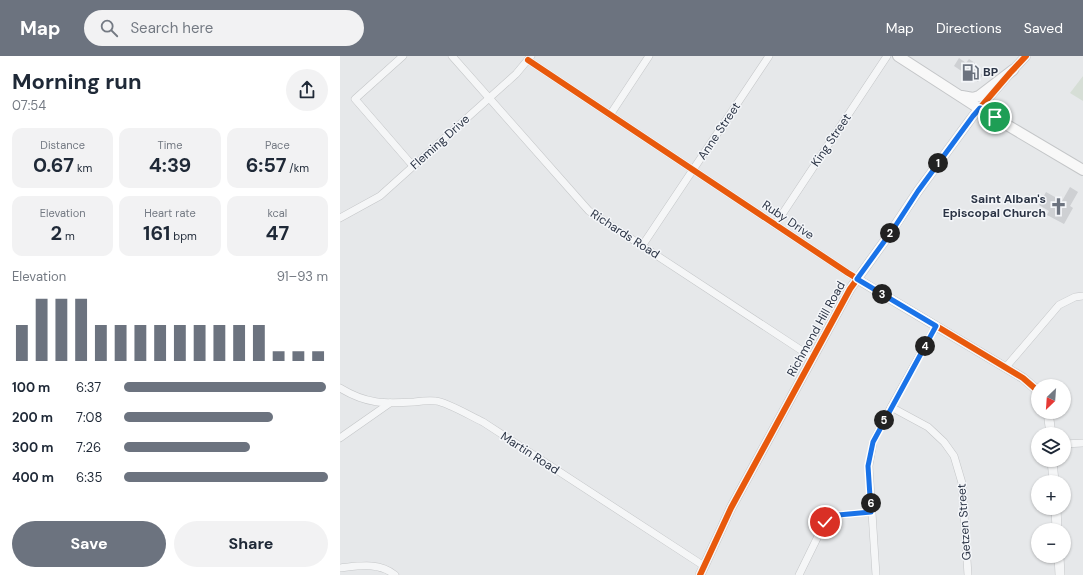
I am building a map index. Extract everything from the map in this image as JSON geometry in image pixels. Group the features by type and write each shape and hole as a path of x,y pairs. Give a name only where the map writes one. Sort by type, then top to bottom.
{"main road":[{"path":"898,56 980,108 1083,170"},
{"path":"961,96 973,98 980,96 990,86 1013,70"}],"street":[{"path":"403,56 355,99 413,166"},
{"name":"Richards Road","path":"452,56 584,207 813,358"},
{"path":"610,115 649,56"},
{"name":"Anne Street","path":"642,246 769,56"},
{"name":"King Street","path":"775,225 887,56"},
{"name":"Richmond Hill Road","path":"700,575 734,503 850,289 894,228 918,191 980,108 1026,56"},
{"name":"Fleming Drive","path":"340,218 380,196 516,74 530,58"},
{"name":"Ruby Drive","path":"530,58 610,115 857,279 1006,367 1031,385"},
{"path":"1006,367 1059,305 1074,297 1083,296"},
{"path":"876,575 868,466 873,442 936,326"},
{"name":"Martin Road","path":"340,388 350,394 369,401 390,403 436,401 483,422 704,566"},
{"path":"340,438 390,403"},
{"name":"Getzen Street","path":"891,407 928,427 954,456 962,483 968,575"},
{"path":"1071,444 1083,443"},
{"path":"799,575 825,522 838,515 871,512"},
{"path":"1059,563 1060,575"},
{"path":"340,568 378,566 388,569 396,575"}],"shaded area":[{"path":"1083,76 1083,101 1070,93"}],"building":[{"name":"BP","path":"959,58 966,63 969,59 978,65 975,70 983,75 978,82 954,66"},
{"name":"Saint Alban's Episcopal Church","path":"1070,187 1078,192 1070,206 1073,208 1064,224 1047,215 1049,211 1039,205 1046,192 1062,201"}],"cycle path":[{"path":"700,575 731,508 850,289 918,191 973,116 1026,56"},
{"path":"528,60 848,273 1023,378 1031,385"}],"place":[{"name":"BP","path":"970,72"},
{"name":"Saint Alban's Episcopal Church","path":"1059,206"}],"route":[{"path":"825,522 838,515 871,512 868,466 873,442 936,326 857,279 894,228 908,205 973,116 980,108 995,117"}]}
